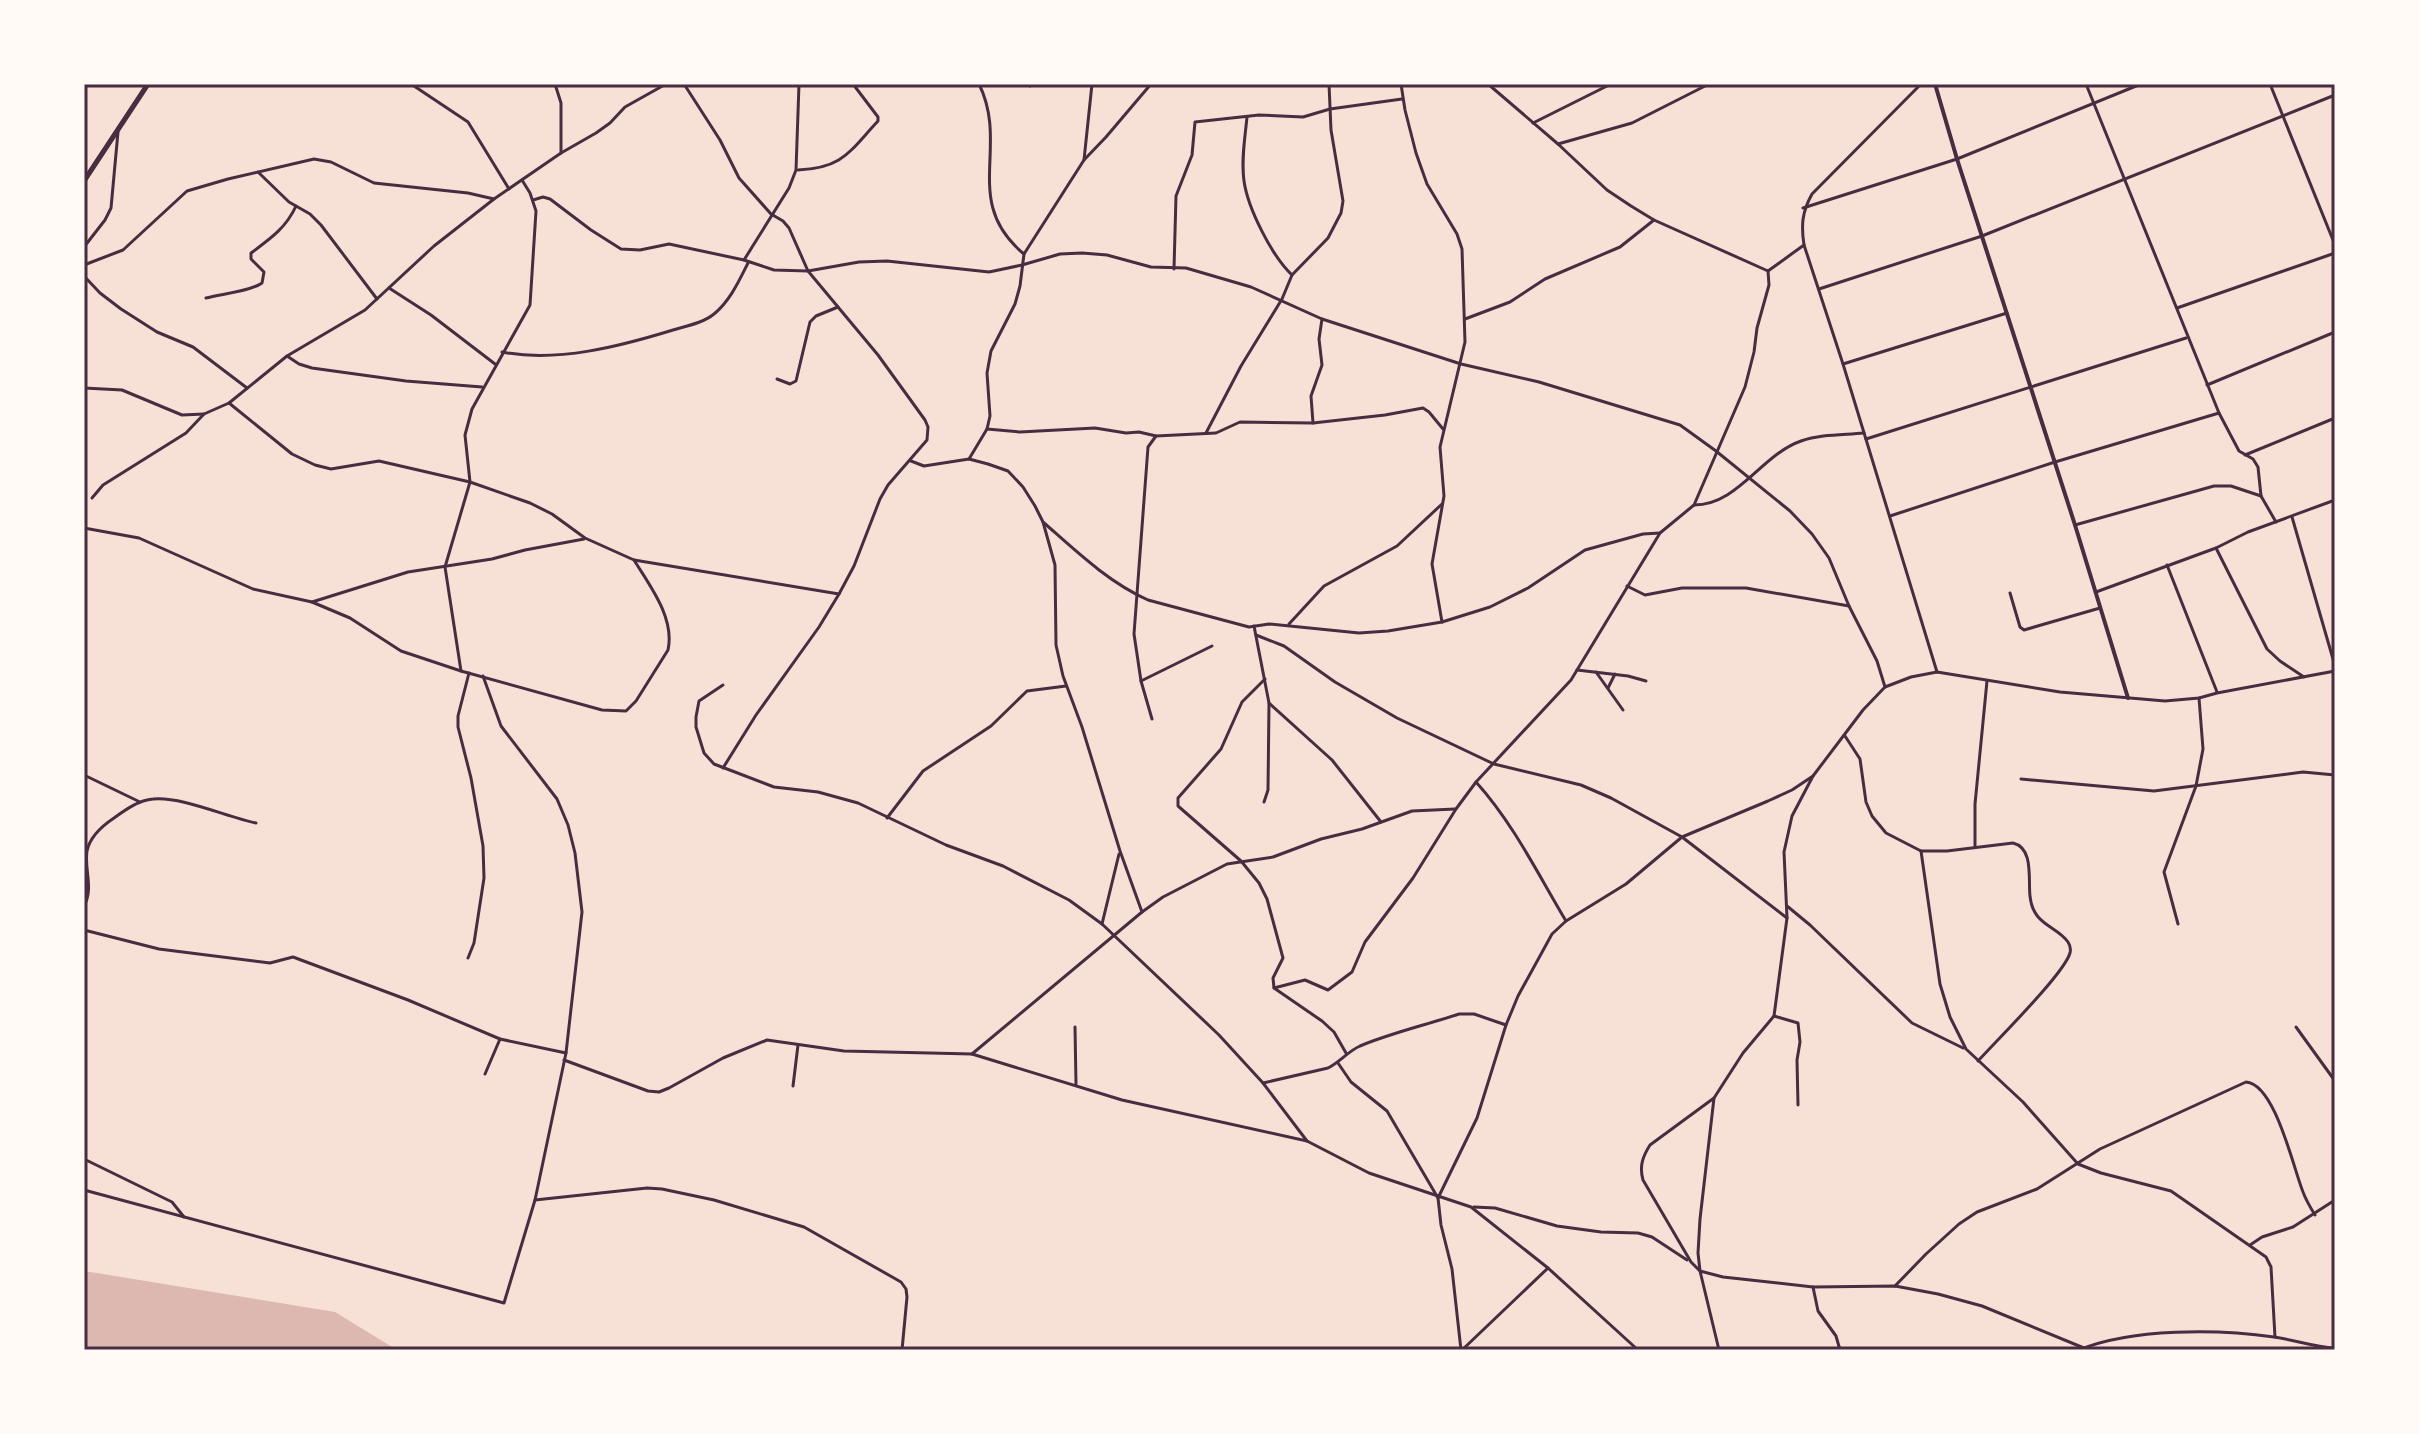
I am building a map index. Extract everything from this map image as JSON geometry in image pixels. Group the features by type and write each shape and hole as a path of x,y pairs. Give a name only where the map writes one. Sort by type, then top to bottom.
{"main road":[{"path":"84,181 148,84"}],"street":[{"path":"411,84 468,122 509,189"},
{"path":"555,84 561,103 561,153"},
{"path":"84,388 122,390 182,415 204,414 229,403 287,356 365,310 434,246 494,199 596,133 655,86 666,84"},
{"path":"684,84 720,140 739,178 771,214 789,228 808,271 878,355 925,420 929,433 927,440 888,485 880,499 854,566 819,627 756,715 723,768"},
{"path":"502,352 538,356 593,350 646,338 715,314 733,292 796,170 799,84"},
{"path":"796,170 819,169 843,159 878,121 853,84"},
{"path":"979,84 989,110 991,126 992,211 999,230 1024,254"},
{"path":"1084,160 1092,84"},
{"path":"969,459 987,429 990,416 987,373 991,351 1015,304 1024,254 1084,160 1151,84"},
{"path":"1206,433 1241,366 1282,299 1292,275 1328,238 1341,213 1343,201 1334,159 1329,84"},
{"path":"1401,84 1416,153 1427,184 1457,234 1462,249 1465,342 1440,447 1444,486 1432,564 1442,622"},
{"path":"1488,84 1607,190 1654,220 1768,271"},
{"path":"1533,123 1611,84"},
{"path":"1558,144 1632,123 1709,84"},
{"path":"1921,84 1812,194 1803,208 1801,225 1804,245 1937,672"},
{"path":"1935,84 2128,698"},
{"path":"2086,84 2219,413 2239,451 2253,459 2258,467 2261,496 2277,522"},
{"path":"1803,208 1957,159 2141,84"},
{"path":"2270,84 2335,245"},
{"path":"1819,289 1982,236 2335,95"},
{"path":"1174,269 1176,196 1192,155 1194,124 1197,121 1278,115 1303,117 1330,109 1403,98"},
{"path":"1247,117 1243,180 1249,202 1279,263 1292,275"},
{"path":"84,247 111,208 118,132"},
{"path":"84,265 123,250 187,191 286,165 323,160 374,183 468,193 494,199"},
{"path":"258,172 321,225 377,299"},
{"path":"461,671 445,567 470,482 465,435 472,409 530,305 536,211 522,180"},
{"path":"533,200 543,197 550,199 621,249 640,250 669,244 774,270 808,271 859,262 887,261 978,272 1001,270 1060,254 1082,253 1107,255 1151,267 1186,268 1220,276 1282,299 1322,319 1461,364 1539,382 1680,425 1790,511 1812,534 1829,558 1877,661 1885,687"},
{"path":"206,298 249,289 262,283 264,272 251,259 251,253 281,230 296,206"},
{"path":"1465,319 1510,302 1545,279 1620,247 1654,220"},
{"path":"1768,271 1804,245"},
{"path":"2177,308 2335,253"},
{"path":"1274,988 1305,980 1328,990 1355,968 1365,942 1413,878 1456,809 1476,782 1571,680 1660,533 1694,505 1745,387 1769,285 1768,271"},
{"path":"84,276 121,309 157,332 195,349 247,388"},
{"path":"389,288 431,315 495,364"},
{"path":"777,379 790,384 796,381 810,322 816,316 838,307"},
{"path":"1843,364 2007,313"},
{"path":"1313,423 1311,396 1322,365 1319,339 1322,319"},
{"path":"2207,385 2335,332"},
{"path":"1866,439 2187,338"},
{"path":"287,356 312,368 406,381 482,387"},
{"path":"229,403 292,454 315,465 331,469 379,461 470,482 541,508 585,538 634,560 839,594"},
{"path":"987,429 1020,432 1095,428 1156,436 1219,432 1240,422 1313,423 1423,408 1443,429"},
{"path":"1890,516 2219,413"},
{"path":"92,498 103,485 177,439 204,414"},
{"path":"2245,455 2335,418"},
{"path":"1694,505 1721,500 1782,451 1800,441 1826,435 1864,433"},
{"path":"1152,719 1141,681 1134,634 1148,447 1156,436"},
{"path":"911,461 924,466 969,459 1008,471 1023,487 1043,522 1055,565 1056,645 1066,686 1142,912"},
{"path":"2075,525 2214,486 2231,486 2261,496"},
{"path":"2095,592 2335,500"},
{"path":"1288,625 1324,586 1397,546 1442,504"},
{"path":"1691,1262 1643,1180 1642,1165 1650,1145 1714,1098 1743,1053 1774,1016 1787,918 1784,852 1792,816 1813,776 1863,710 1885,687 1911,677 1937,672 2060,692 2165,701 2199,698 2335,668 2292,517"},
{"path":"1043,522 1096,568 1135,595 1148,600 1254,626 1288,625 1359,633 1442,622 1490,607 1528,588 1585,550 1643,534 1660,533"},
{"path":"84,528 139,538 253,589 312,602 350,618 401,651 461,671 602,710 621,712 630,709 668,650 670,640 657,599 634,560"},
{"path":"312,602 408,572 492,559 585,538"},
{"path":"2216,548 2267,649 2304,677"},
{"path":"2167,565 2217,693"},
{"path":"1627,586 1645,595 1682,588 1746,588 1849,606"},
{"path":"2010,593 2020,627 2024,630 2100,608"},
{"path":"1254,626 1269,703 1268,790 1264,802"},
{"path":"1256,635 1284,646 1335,682 1397,718 1494,764 1581,785 1611,798 1682,837 1787,918"},
{"path":"1141,681 1212,646"},
{"path":"1577,670 1646,681"},
{"path":"1596,672 1623,710"},
{"path":"468,958 474,943 484,878 483,846 458,727 469,673"},
{"path":"1608,688 1615,674"},
{"path":"84,1190 504,1303 535,1200 566,1053 582,912 575,853 568,825 557,799 501,726 483,676"},
{"path":"1265,679 1242,702 1221,749 1177,802 1241,861 1264,891 1282,949 1283,962 1273,978 1274,988 1322,1021 1334,1032 1346,1053"},
{"path":"1975,847 1975,804 1987,681"},
{"path":"723,685 699,701 696,717 704,753 714,764 774,787 838,796 946,845 1003,866 1069,900 1102,924 1219,1035 1263,1083 1307,1141"},
{"path":"887,818 923,771 991,726 1027,691 1066,686"},
{"path":"2178,924 2164,872 2196,786 2203,749 2199,698"},
{"path":"1269,703 1332,760 1382,822"},
{"path":"1845,736 1860,759 1866,802 1886,833 1921,851 1939,852 2013,843 2024,848 2032,906 2047,927 2067,940 2070,950 2057,974 1978,1061"},
{"path":"2021,779 2154,791 2303,772 2335,775"},
{"path":"84,775 140,802"},
{"path":"1438,1198 1477,1118 1506,1025 1552,934 1566,921 1626,884 1682,837 1792,790 1813,776"},
{"path":"1476,782 1522,846 1566,921"},
{"path":"84,906 89,891 87,852 92,838 103,825 140,802 154,798 214,809 256,823"},
{"path":"972,1054 1142,912 1163,897 1221,867 1273,857 1412,811 1456,809"},
{"path":"1102,924 1120,851"},
{"path":"1921,851 1940,984 1950,1017 1966,1049 2023,1102 2078,1164 2171,1191 2250,1245 2269,1262 2275,1337"},
{"path":"1787,906 1912,1023 1966,1049"},
{"path":"84,930 159,949 270,963 293,957 500,1039 566,1053"},
{"path":"1263,1083 1328,1068 1338,1063 1346,1053 1362,1046 1459,1014 1474,1014 1506,1025"},
{"path":"1774,1016 1795,1021 1800,1029 1798,1105"},
{"path":"1075,1027 1076,1084"},
{"path":"2296,1027 2335,1081"},
{"path":"485,1074 500,1039"},
{"path":"564,1060 648,1091 659,1092 723,1058 760,1042 776,1040 844,1051 972,1054 1122,1100 1307,1141 1369,1173 1471,1207 1495,1208 1557,1226 1652,1237 1700,1271 1723,1277 1813,1287 1895,1286 1938,1294 1982,1306 2081,1349 2150,1335 2220,1332 2275,1337 2335,1348"},
{"path":"793,1086 798,1045"},
{"path":"1338,1063 1351,1082 1387,1111 1438,1198 1452,1269 1462,1350"},
{"path":"1895,1286 1959,1224 1977,1212 2037,1189 2106,1146 2246,1082 2258,1086 2273,1108 2302,1190 2315,1215"},
{"path":"1714,1098 1700,1219 1700,1271 1719,1350"},
{"path":"84,1159 172,1202 184,1217"},
{"path":"535,1200 632,1189 662,1189 714,1200 804,1227 901,1282 907,1297 902,1350"},
{"path":"2250,1245 2262,1237 2293,1227 2335,1200"},
{"path":"1471,1207 1548,1268 1638,1350"},
{"path":"1462,1350 1548,1268"},
{"path":"1813,1287 1818,1311 1836,1336 1840,1350"}],"shaded area":[{"path":"84,1271 335,1312 397,1350 84,1350"}]}
